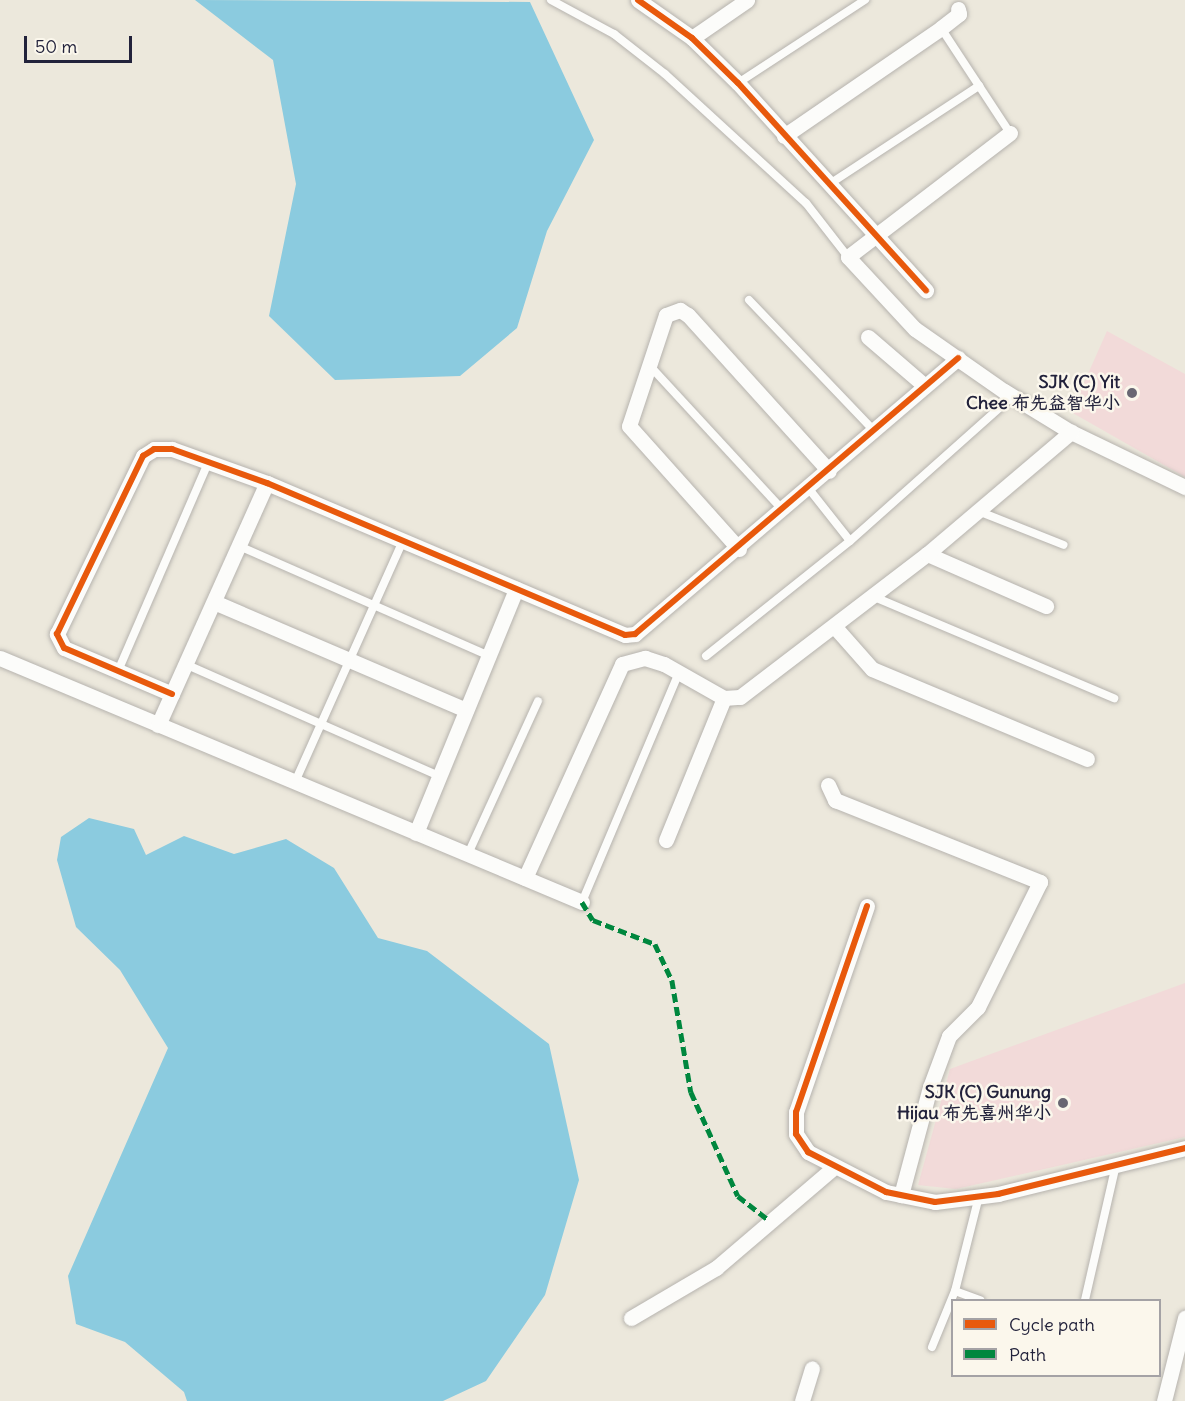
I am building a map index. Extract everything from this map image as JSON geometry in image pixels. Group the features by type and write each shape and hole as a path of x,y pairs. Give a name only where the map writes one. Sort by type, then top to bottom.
{"street":[{"path":"638,0 692,38 738,84 926,290"},
{"path":"692,38 747,0"},
{"path":"784,136 956,17 956,4"},
{"path":"1010,133 875,233 848,257 915,328 1013,396 1071,432 1185,488"},
{"path":"739,549 629,426 648,363 666,315 680,310 829,471"},
{"path":"868,337 925,386"},
{"path":"172,694 64,648 57,634 143,456 154,449 172,449 267,483 625,635 635,634 784,511 958,358"},
{"path":"525,878 622,664 645,658 679,672 724,698 740,698 927,554 1071,432"},
{"path":"158,725 267,483"},
{"path":"927,554 1046,606"},
{"path":"416,833 516,589"},
{"path":"214,602 466,710"},
{"path":"834,626 872,669 1087,759"},
{"path":"0,658 582,902"},
{"path":"666,840 724,698"},
{"path":"828,785 835,800 1040,882 978,1007 949,1036 930,1088 901,1195"},
{"path":"867,906 796,1112 795,1134 808,1152 833,1168 901,1195 935,1202 979,1196 1185,1148"},
{"path":"631,1318 716,1268 833,1168"},
{"path":"1164,1401 1185,1318"},
{"path":"802,1401 812,1368"}],"lane":[{"path":"551,0 614,34 665,74 806,203 848,257"},
{"path":"738,84 865,0"},
{"path":"941,28 1010,133"},
{"path":"828,184 979,86"},
{"path":"749,300 874,431"},
{"path":"648,363 784,511"},
{"path":"706,656 850,541 1013,396"},
{"path":"118,671 209,461"},
{"path":"809,489 850,541"},
{"path":"978,511 1064,545"},
{"path":"295,782 403,541"},
{"path":"239,546 489,656"},
{"path":"872,597 1114,698"},
{"path":"185,664 320,726 439,776"},
{"path":"582,902 679,672"},
{"path":"468,854 538,701"},
{"path":"1085,1299 1116,1165"},
{"path":"952,1299 979,1196"},
{"path":"955,1291 977,1299"},
{"path":"932,1347 951,1301"}],"shaded area":[{"name":"SJK (C) Yit Chee 布先益智华小","path":"1107,331 1185,374 1185,477 1071,412"},
{"name":"SJK (C) Gunung Hijau 布先喜州华小","path":"1185,983 1185,1137 956,1189 918,1185 950,1069"}],"water":[{"path":"195,0 530,2 594,140 547,231 517,328 460,376 335,380 269,316 296,184 273,60"},
{"path":"89,818 134,829 146,855 184,836 234,854 286,839 334,868 378,938 427,951 549,1044 579,1180 545,1295 486,1381 443,1401 187,1401 184,1392 125,1342 76,1324 68,1276 168,1048 120,970 76,927 57,860 61,837"}],"marked path":[{"path":"582,902 593,920 655,944 672,980 691,1092 738,1196 769,1220"}],"cycle path":[{"path":"638,0 692,38 738,83 926,290"},
{"path":"172,694 64,648 57,634 143,456 154,449 172,449 267,483 625,635 635,634 958,358"},
{"path":"867,906 796,1112 796,1134 808,1152 886,1192 935,1202 998,1194 1185,1148"}],"place":[{"name":"SJK (C) Yit Chee 布先益智华小","path":"1132,393"},
{"name":"SJK (C) Gunung Hijau 布先喜州华小","path":"1063,1103"}]}
